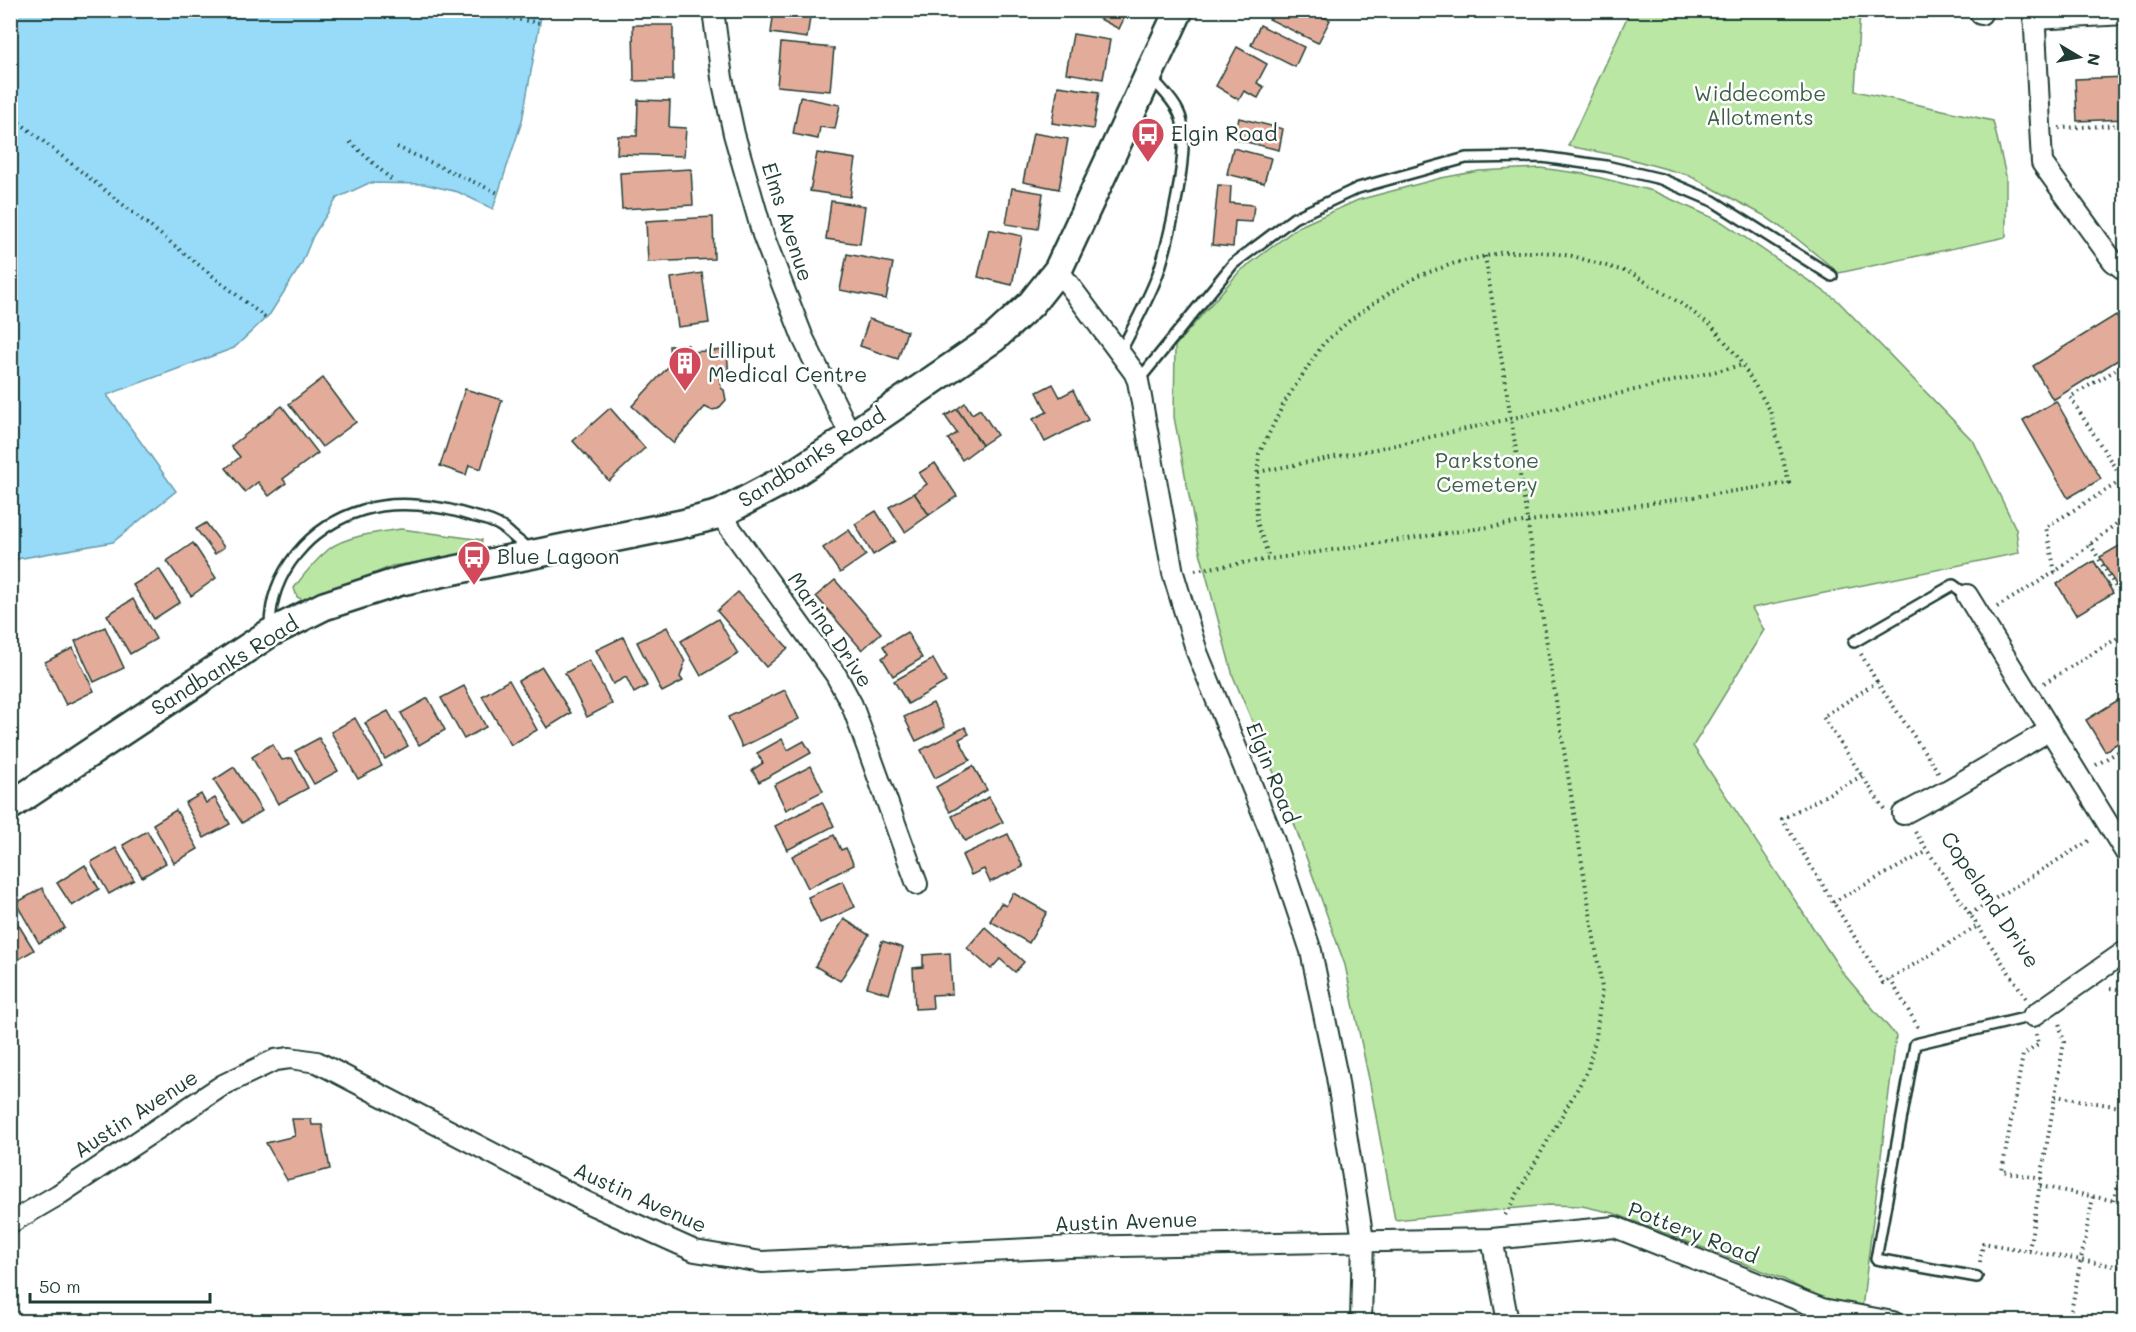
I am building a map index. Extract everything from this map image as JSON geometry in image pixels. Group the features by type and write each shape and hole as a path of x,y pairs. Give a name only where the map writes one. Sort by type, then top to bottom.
{"main road":[{"name":"Sandbanks Road","path":"10,806 270,633 324,606 401,581 682,524 720,514 784,480 851,436 994,338 1031,304 1058,270 1179,10"}],"street":[{"name":"Elms Avenue","path":"713,10 722,78 734,134 763,235 802,338 851,436"},
{"path":"2126,14 2034,15 2042,163 2113,261 2126,272"},
{"name":"Elgin Road","path":"1058,270 1134,372 1138,381 1173,573 1197,652 1273,838 1311,951 1337,1077 1363,1240 1361,1322"},
{"name":"Marina Drive","path":"720,514 836,675 852,705 917,884"},
{"path":"1967,595 2126,853"},
{"path":"1903,814 2050,730"},
{"path":"2035,1015 2126,951"},
{"name":"Austin Avenue","path":"10,1223 58,1195 224,1085 275,1060 290,1058 317,1062 586,1202 695,1251 762,1262 1070,1247 1363,1240"},
{"name":"Pottery Road","path":"1363,1240 1492,1239 1615,1227 1820,1315 1893,1322"},
{"path":"1492,1239 1508,1322"}],"lane":[{"path":"1120,354 1155,281 1163,258 1181,162 1184,133 1180,114 1149,75"},
{"path":"1138,381 1233,264 1294,218 1358,188 1466,158 1542,157 1606,166 1661,179 1713,201 1832,276"},
{"path":"270,633 270,610 279,580 292,558 311,539 330,525 364,510 388,507 445,508 500,525 525,547 543,552"},
{"path":"1854,642 1953,585 1967,595"},
{"path":"1977,1277 1876,1259 1915,1044 2035,1015"}],"path":[{"path":"472,12 540,23"},
{"path":"10,115 267,319"},
{"path":"2041,129 2126,125"},
{"path":"350,142 394,182"},
{"path":"397,147 498,193"},
{"path":"1173,573 1789,483 1770,410 1743,365 1712,326 1631,273 1572,256 1544,252 1504,252 1455,263 1418,276 1349,321 1323,344 1284,403 1259,454 1256,491 1257,522 1269,558"},
{"path":"1485,256 1602,988 1596,1037 1587,1072 1492,1239"},
{"path":"2126,364 2070,398 2121,481 2126,485"},
{"path":"1258,472 1510,420 1743,365"},
{"path":"2055,572 2046,527 2121,481"},
{"path":"1981,616 2055,572 2126,516"},
{"path":"2090,544 2126,604"},
{"path":"2028,694 2126,633"},
{"path":"1854,642 1877,682 1950,789"},
{"path":"1877,682 1823,717 1892,821 1903,814"},
{"path":"2078,776 2126,747"},
{"path":"1862,776 1782,819 1883,982 1978,926"},
{"name":"Copeland Drive","path":"1903,814 2035,1015 2038,1045 2023,1055 2002,1171 2041,1179"},
{"path":"1970,914 2110,828"},
{"path":"1833,902 1928,851"},
{"path":"1890,979 1927,1041"},
{"path":"2029,1250 2064,1042 2053,1002"},
{"path":"2055,1096 2126,1108"},
{"path":"2114,1201 2126,1137"},
{"path":"2040,1186 2126,1203"},
{"path":"2069,1322 2093,1197"},
{"path":"1977,1277 1983,1243 2126,1268"}],"green space":[{"name":"Widdecombe Allotments","path":"1630,11 1860,11 1855,91 1993,121 2006,176 2006,237 1839,273 1763,215 1688,175 1619,156 1568,146"},
{"name":"Parkstone Cemetery","path":"1540,168 1585,174 1653,191 1722,222 1837,300 1974,442 2016,529 2019,553 1752,608 1764,630 1693,746 1843,973 1896,1036 1862,1308 1824,1300 1781,1278 1613,1213 1582,1206 1548,1205 1395,1220 1345,965 1287,804 1233,676 1199,548 1174,417 1175,346 1239,272 1298,227 1358,200 1441,178 1479,171"},
{"path":"401,529 482,540 481,547 471,555 392,566 307,602 297,597 294,588 310,567 329,549 363,535"}],"water":[{"path":"11,10 542,11 522,121 493,209 458,192 424,184 369,183 337,198 313,236 301,265 270,314 234,348 107,395 176,491 113,542 11,560"}],"building":[{"path":"774,10 811,10 807,38 771,33"},
{"path":"1083,10 1128,10 1119,29"},
{"path":"1273,10 1310,10 1330,20 1318,43 1269,19"},
{"path":"633,25 673,25 673,80 634,81"},
{"path":"1260,25 1304,47 1295,67 1251,45"},
{"path":"1073,34 1110,40 1103,79 1066,73"},
{"path":"781,43 834,48 830,91 777,86"},
{"path":"1237,47 1267,64 1257,83 1264,87 1258,98 1244,91 1239,100 1216,86"},
{"path":"2126,77 2126,119 2077,121 2075,79"},
{"path":"1058,86 1099,92 1093,129 1052,123"},
{"path":"800,97 840,105 835,129 820,127 818,139 793,134"},
{"path":"638,100 670,101 669,127 686,128 684,156 617,154 618,136 637,136"},
{"path":"1239,118 1283,129 1279,150 1234,139"},
{"path":"1033,133 1068,139 1059,189 1023,182"},
{"path":"1233,148 1271,158 1264,183 1227,174"},
{"path":"817,153 856,159 850,197 810,191"},
{"path":"691,169 693,205 622,209 620,173"},
{"path":"1218,185 1231,186 1230,203 1254,205 1252,222 1235,221 1233,247 1212,245"},
{"path":"1012,188 1043,193 1038,229 1006,224"},
{"path":"831,201 865,206 860,244 826,239"},
{"path":"713,217 714,259 648,262 646,221"},
{"path":"989,229 1022,236 1012,285 978,277"},
{"path":"847,254 893,263 886,299 840,290"},
{"path":"702,273 709,323 678,327 671,278"},
{"path":"2116,315 2126,331 2126,355 2053,400 2033,366"},
{"path":"869,319 907,331 898,359 860,346"},
{"name":"Lilliput Medical Centre","path":"688,345 689,352 727,350 729,378 720,379 726,400 718,409 711,410 705,407 673,443 632,406 668,367 669,346"},
{"path":"323,378 356,422 322,447 289,404"},
{"path":"1053,384 1060,397 1073,390 1088,420 1045,442 1033,419 1047,412 1037,392"},
{"path":"465,389 502,400 481,469 469,465 466,475 440,466"},
{"path":"2056,401 2101,479 2068,498 2023,420"},
{"path":"965,403 972,414 980,409 997,435 982,445 957,409"},
{"path":"282,406 318,453 283,479 286,483 269,496 258,482 245,492 226,468 240,457 231,446"},
{"path":"610,408 645,448 609,481 573,441"},
{"path":"957,409 982,445 962,460 948,439 957,433 945,416"},
{"path":"935,463 957,496 929,515 914,493 927,484 919,473"},
{"path":"914,493 929,515 905,532 889,507"},
{"path":"876,511 895,541 873,555 855,524"},
{"path":"206,523 224,547 215,554 196,529"},
{"path":"849,530 866,555 840,573 823,548"},
{"path":"2126,542 2126,586 2119,590 2100,557"},
{"path":"193,543 216,578 191,596 167,561"},
{"path":"2094,561 2113,593 2076,615 2057,584"},
{"path":"159,569 180,602 154,619 133,585"},
{"path":"835,580 881,633 862,650 816,596"},
{"path":"738,592 788,648 766,667 717,611"},
{"path":"133,599 156,639 130,654 107,615"},
{"path":"718,619 738,654 701,676 681,641"},
{"path":"105,627 124,668 94,682 75,641"},
{"path":"667,627 685,662 680,677 683,681 662,692 637,642"},
{"path":"907,632 922,658 893,676 882,658 888,654 883,646"},
{"path":"623,637 647,686 634,693 626,677 613,684 596,650"},
{"path":"73,648 94,691 66,705 45,662"},
{"path":"933,659 946,682 908,704 894,681"},
{"path":"589,660 612,704 587,717 565,673"},
{"path":"542,667 571,713 547,728 518,681"},
{"path":"509,680 537,730 511,745 482,696"},
{"path":"464,686 486,727 464,739 441,698"},
{"path":"785,690 799,719 742,747 728,717"},
{"path":"2126,695 2126,738 2105,751 2086,720"},
{"path":"428,698 445,730 419,745 401,713"},
{"path":"933,703 945,727 916,741 904,717"},
{"path":"388,711 408,746 385,759 365,723"},
{"path":"355,718 382,766 358,779 331,732"},
{"path":"965,727 969,734 959,739 970,760 935,778 921,750"},
{"path":"319,738 338,771 314,784 295,751"},
{"path":"782,739 788,750 804,741 811,753 759,782 752,770 763,763 757,753"},
{"path":"272,744 282,760 292,758 308,788 278,804 252,757"},
{"path":"811,766 823,791 786,810 774,785"},
{"path":"973,766 987,790 950,812 936,787"},
{"path":"234,767 262,811 242,823 214,780"},
{"path":"201,794 206,803 215,798 230,824 204,838 185,803"},
{"path":"989,797 1003,822 965,841 952,816"},
{"path":"822,802 834,826 787,850 775,826"},
{"path":"176,810 198,849 174,863 153,824"},
{"path":"147,831 166,863 142,877 123,845"},
{"path":"1008,834 1023,867 990,882 984,869 971,875 962,855"},
{"path":"834,835 841,850 846,848 854,865 808,888 792,856"},
{"path":"116,848 134,880 109,894 91,862"},
{"path":"85,865 99,889 72,906 57,883"},
{"path":"843,881 855,907 820,923 808,897"},
{"path":"42,888 65,928 39,943 16,903"},
{"path":"1013,893 1047,912 1029,943 990,921 1001,903 1006,906"},
{"path":"10,911 34,950 11,964 10,964"},
{"path":"844,919 869,935 840,981 815,966"},
{"path":"985,927 1024,962 1015,972 1000,959 991,969 967,948"},
{"path":"882,941 903,948 889,994 867,987"},
{"path":"950,953 952,994 932,995 933,1008 915,1009 913,968 923,967 923,955"},
{"path":"292,1119 311,1119 312,1125 322,1125 330,1169 287,1180 266,1143 295,1136"}],"place":[{"name":"Elgin Road","path":"1148,163"},
{"name":"Lilliput Medical Centre","path":"685,392"},
{"name":"Blue Lagoon","path":"474,586"}]}
